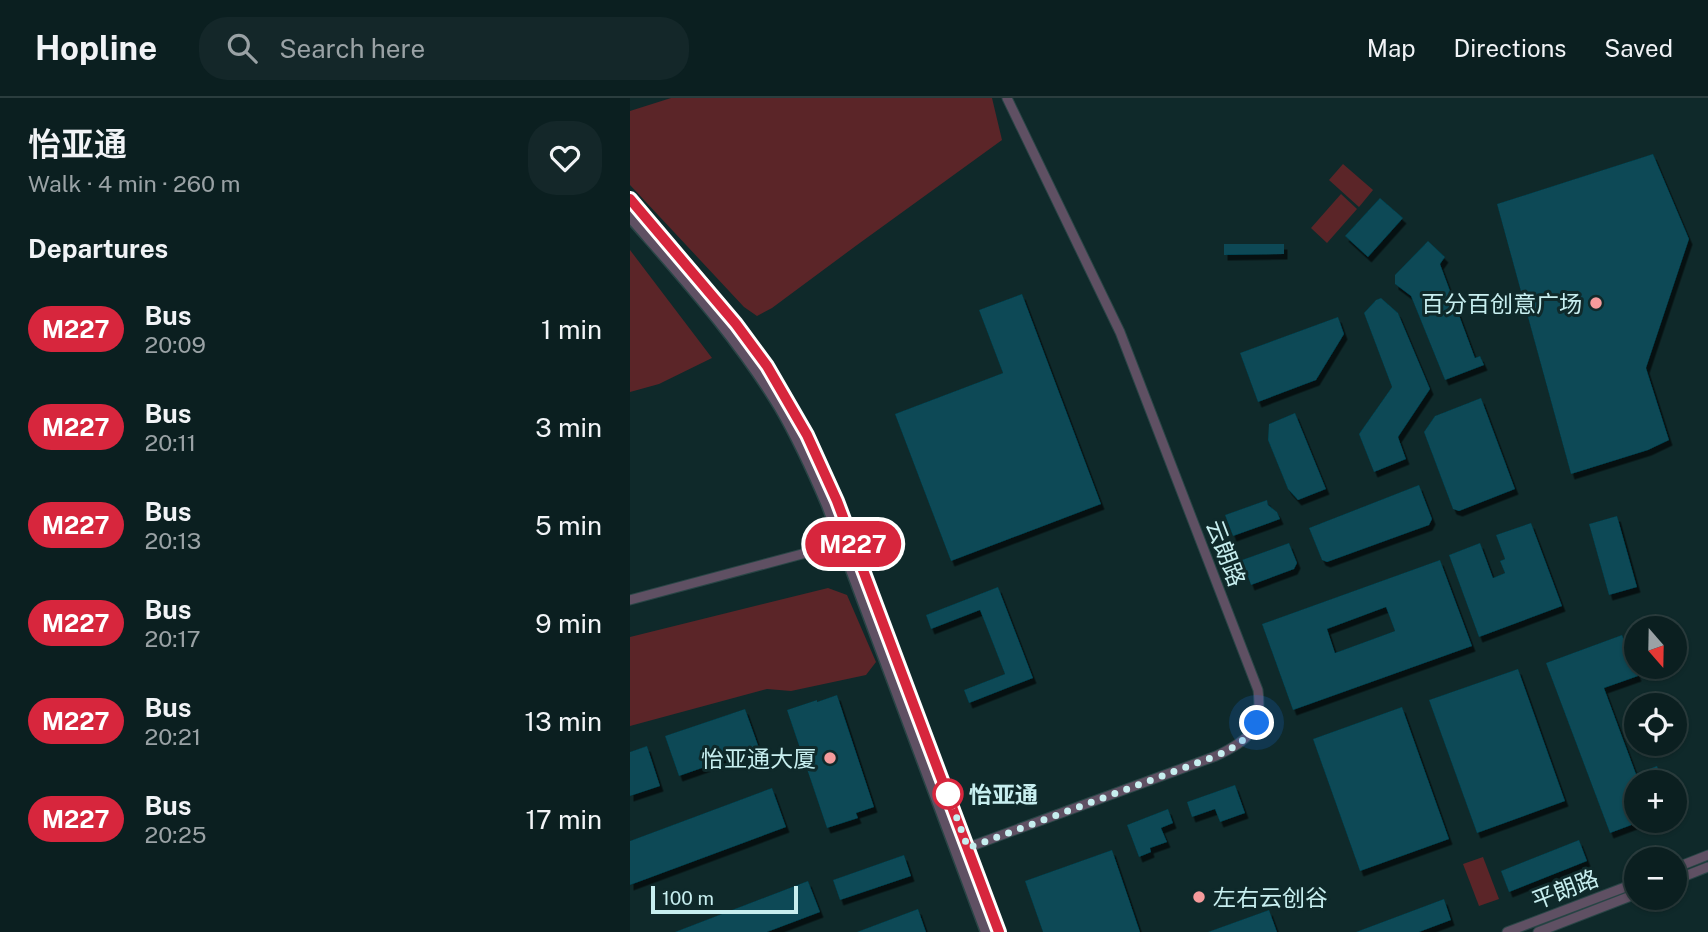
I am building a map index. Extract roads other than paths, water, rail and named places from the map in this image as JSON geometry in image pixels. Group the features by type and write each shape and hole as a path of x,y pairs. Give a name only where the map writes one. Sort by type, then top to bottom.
{"street":[{"name":"云朗路","path":"962,850 1234,748 1248,737 1257,723 1260,706 1258,690 1120,332 1007,98"},
{"path":"630,199 728,314 767,366 813,446 837,501 847,542"},
{"path":"630,217 727,331 779,406 847,542 962,850 999,932"},
{"path":"630,600 847,542"},
{"path":"962,850 986,932"},
{"path":"1687,863 1708,855"},
{"path":"1687,875 1708,867"},
{"name":"平朗路","path":"1507,932 1624,888"},
{"name":"平朗路","path":"1538,932 1624,899"}],"place":[{"name":"百分百创意广场","path":"1596,303"},
{"name":"怡亚通大厦","path":"830,758"},
{"name":"怡亚通","path":"948,794"},
{"name":"左右云创谷","path":"1199,897"}]}
